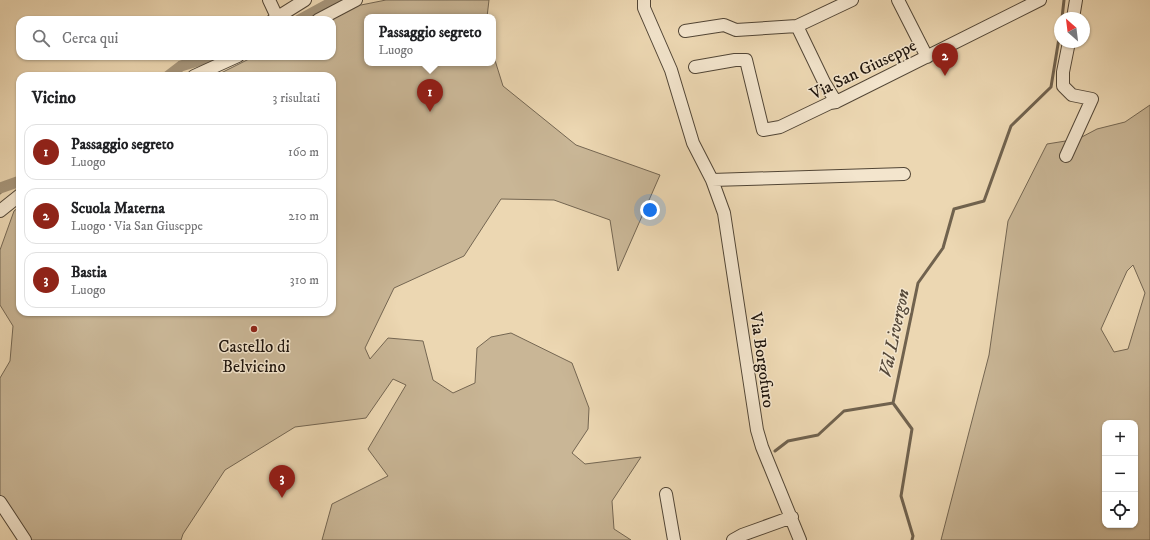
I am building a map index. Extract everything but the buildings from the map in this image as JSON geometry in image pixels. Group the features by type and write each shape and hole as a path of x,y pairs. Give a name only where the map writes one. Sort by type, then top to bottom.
{"street":[{"path":"269,0 274,16"},
{"path":"278,16 305,0"},
{"path":"326,16 356,0"},
{"name":"Via Borgofuro","path":"644,0 644,8 671,70 693,143 712,180 724,213 744,338 750,396 757,430 762,447 792,517 800,540"},
{"path":"685,31 724,25 736,30 797,26 852,0"},
{"path":"898,0 927,57"},
{"name":"Via San Giuseppe","path":"695,68 735,60 746,60 763,130 780,127 830,103 836,102 1040,0"},
{"path":"1074,12 1076,0"},
{"path":"797,26 836,102"},
{"path":"1066,156 1092,99 1072,96 1063,86 1063,72 1068,48"},
{"path":"198,72 214,60"},
{"path":"200,72 228,60"},
{"path":"712,180 904,174"},
{"path":"1,212 16,199"},
{"path":"666,494 674,540"},
{"path":"0,502 25,540"},
{"path":"733,540 742,535 792,517"}],"shaded area":[{"path":"386,0 489,0 487,14 364,14 364,66 496,66 496,64 503,86 576,145 660,175 618,271 610,220 554,200 501,199 464,256 394,288 365,348 370,359 388,338 423,341 433,380 453,393 475,383 477,348 491,337 511,333 572,363 589,408 588,429 572,453 585,464 641,457 612,501 614,529 631,540 322,540 332,504 388,476 368,449 406,385 393,379 366,418 295,427 225,470 183,534 181,540 24,540 0,500 0,378 10,361 13,326 0,305 0,250 14,211 16,209 16,316 336,316 336,72 223,72 247,60 336,60 336,16 356,6"},
{"path":"1150,105 1150,540 941,540 989,355 1008,221 1047,144 1078,139 1097,129 1125,122","holes":["1133,265 1145,293 1128,349 1114,352 1101,329 1127,271"]}],"waterway":[{"path":"306,16 336,0"},
{"name":"Val Livergon","path":"1063,12 1064,0"},
{"name":"Val Livergon","path":"912,540 913,536 901,496 912,429 893,403 918,283 943,248 954,209 984,201 1011,126 1051,87 1057,48"},
{"path":"173,72 181,66 201,60"},
{"path":"0,188 16,182"},
{"path":"0,193 5,186"},
{"path":"775,451 788,441 818,435 844,411 893,403"}],"place":[{"name":"Scuola Materna","path":"945,76"},
{"name":"Passaggio segreto","path":"430,112"},
{"name":"Castello di Belvicino","path":"254,329"},
{"name":"Bastia","path":"282,498"}]}
